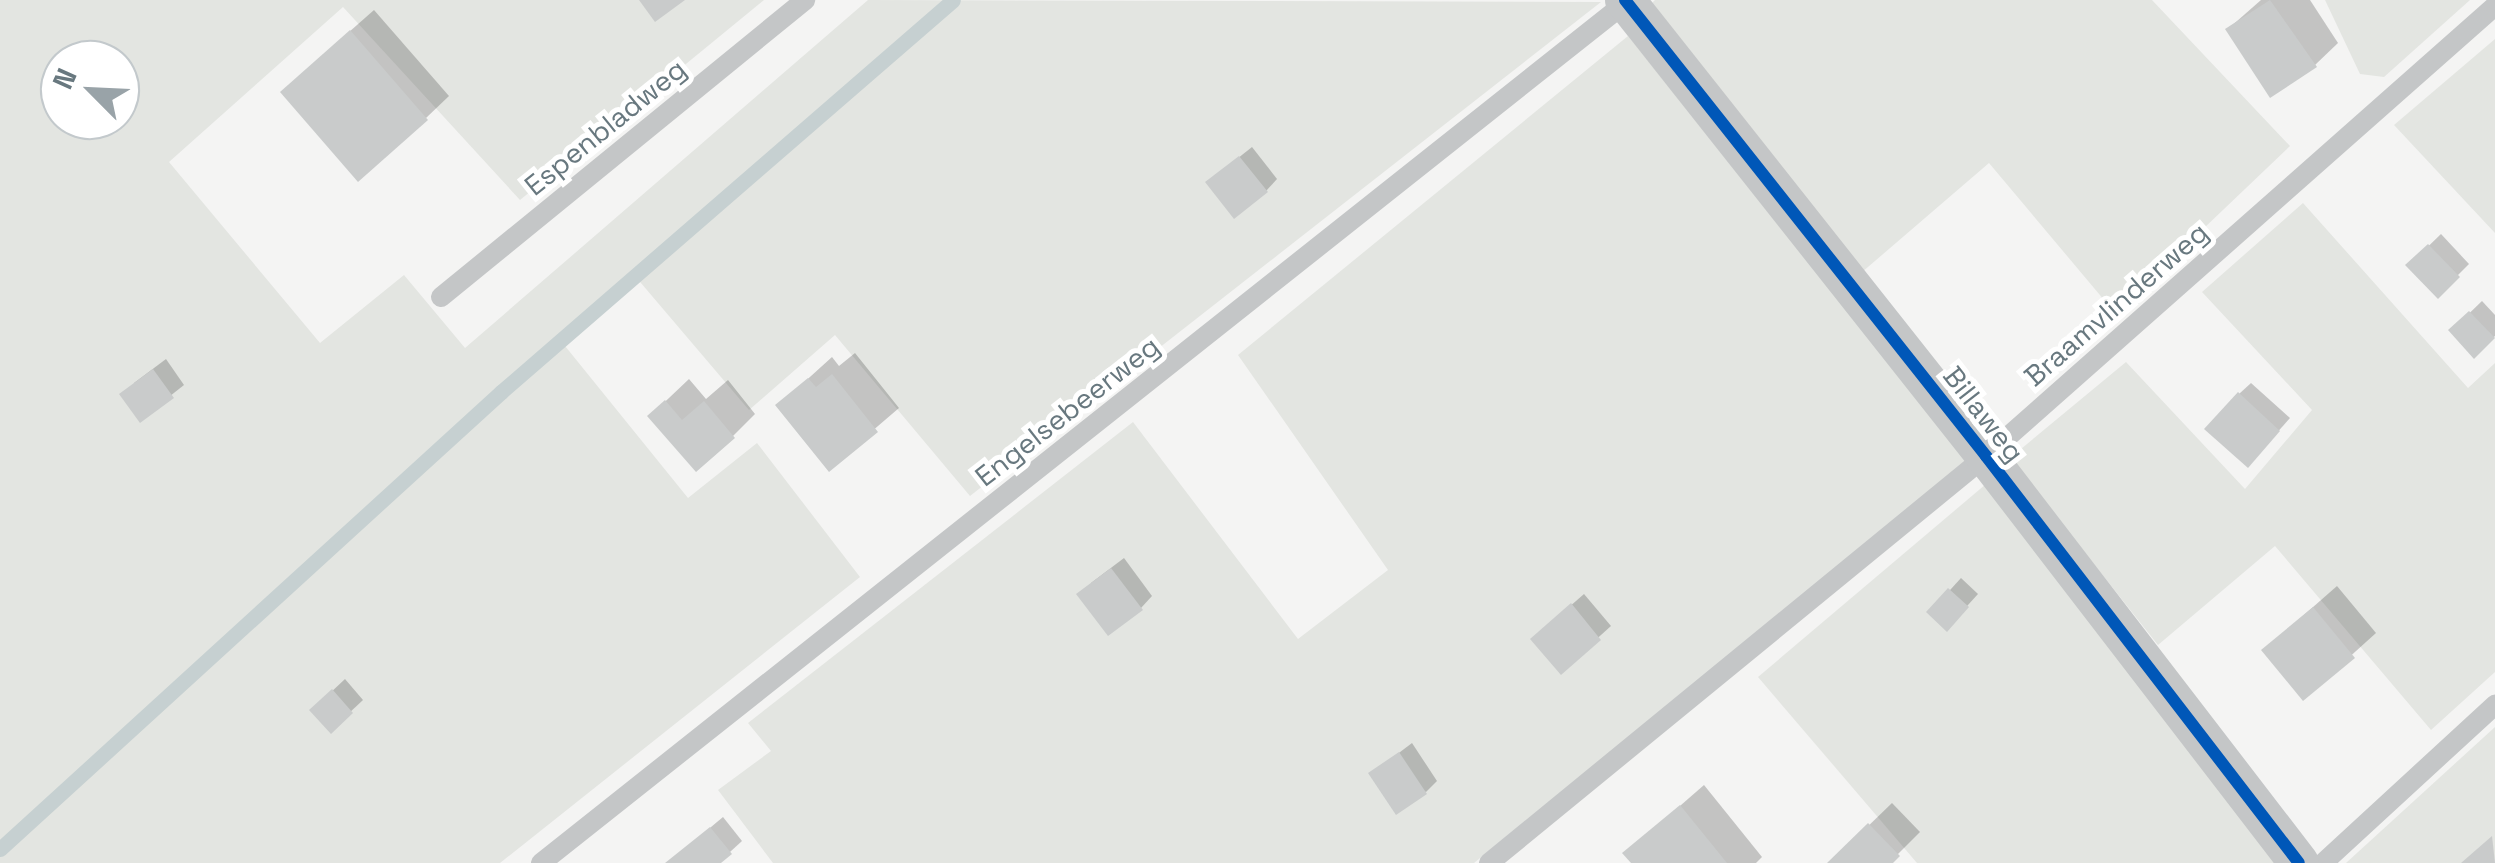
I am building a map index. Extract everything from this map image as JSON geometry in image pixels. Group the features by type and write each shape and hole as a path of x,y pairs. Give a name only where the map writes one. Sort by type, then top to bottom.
{"street":[{"name":"Billaweg","path":"1627,1 1986,456 2299,863"}],"lane":[{"name":"Espenbladweg","path":"441,297 804,0"},
{"name":"Engelsebeerweg","path":"541,863 1627,1"},
{"name":"Braamvlinderweg","path":"1489,863 1986,456 2495,6"},
{"path":"2323,863 2495,705"}],"shaded area":[{"path":"0,0 764,0 520,200 343,7 169,162 320,343 404,275 465,348 868,0 1601,2 970,496 835,335 749,410 635,276 561,341 688,498 757,443 860,577 500,863 0,863"},
{"path":"1655,0 2152,0 2290,146 2115,313 1989,163 1861,273 1651,4"},
{"path":"2325,0 2470,0 2384,77 2360,74"},
{"path":"1628,36 1968,460 1474,863 773,863 718,790 771,751 748,723 1133,422 1298,639 1388,570 1238,355"},
{"path":"2495,39 2495,233 2394,125"},
{"path":"2303,203 2468,388 2495,363 2495,672 2431,730 2275,546 2158,645 2010,458 2126,362 2245,489 2312,410 2202,292"},
{"path":"1986,484 2275,863 1917,863 1758,677"},
{"path":"2495,727 2495,863 2346,863"}],"building":[{"path":"639,0 685,0 655,22"},
{"path":"2270,0 2317,67 2270,98 2225,29"},
{"path":"350,30 428,120 358,182 280,92"},
{"path":"1239,156 1268,192 1234,219 1205,182"},
{"path":"2428,244 2460,277 2438,299 2405,265"},
{"path":"2469,311 2495,338 2474,359 2448,330"},
{"path":"153,369 174,398 140,423 119,394"},
{"path":"832,374 878,432 829,472 775,405 808,378 816,387"},
{"path":"2238,392 2280,431 2248,468 2204,429"},
{"path":"665,400 682,420 704,401 735,438 696,472 647,416"},
{"path":"1111,568 1143,610 1108,636 1076,594"},
{"path":"1948,588 1969,607 1947,632 1926,612"},
{"path":"1571,603 1601,640 1561,675 1530,639"},
{"path":"2313,607 2355,658 2303,701 2261,650"},
{"path":"332,689 353,713 331,734 309,710"},
{"path":"1399,752 1427,794 1396,815 1368,773"},
{"path":"1680,805 1727,863 1631,863 1622,853"},
{"path":"1868,823 1900,856 1893,863 1827,863"},
{"path":"710,827 732,854 721,863 665,863"},
{"path":"2492,836 2495,863 2461,863"}],"waterway":[{"path":"0,849 501,392 953,0"}],"cycle path":[{"path":"1625,0 1986,456 2299,863"}]}
